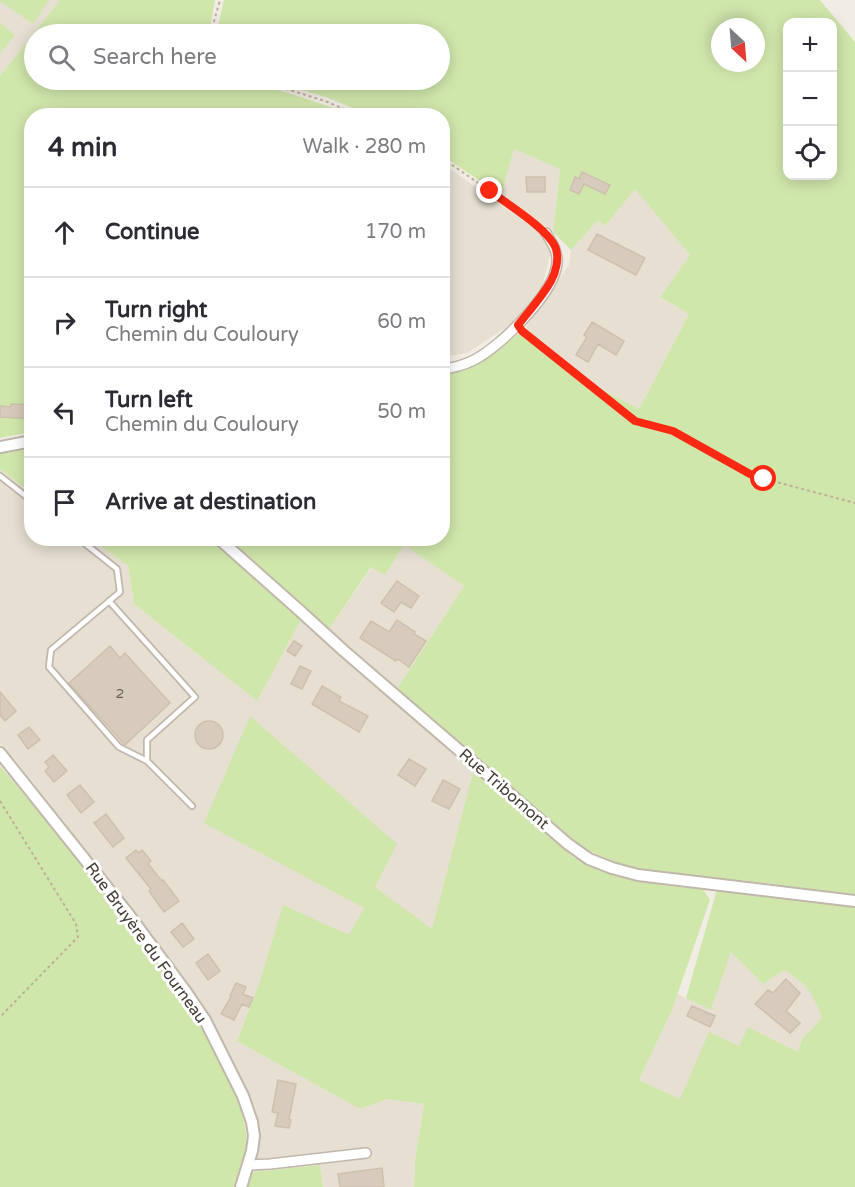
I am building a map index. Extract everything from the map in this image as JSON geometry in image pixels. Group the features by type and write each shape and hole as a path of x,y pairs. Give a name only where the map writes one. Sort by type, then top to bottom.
{"street":[{"path":"450,369 474,360 493,347 518,325 537,302 552,279 557,264 556,249 546,233"},
{"path":"0,447 24,442"},
{"name":"Rue Tribomont","path":"227,546 344,651 550,829 589,859 638,875 855,901"},
{"name":"Rue Bruyère du Fourneau","path":"0,753 126,911 200,1012 226,1061 252,1122 254,1136 249,1165 241,1187"},
{"path":"249,1165 366,1153"}],"lane":[{"path":"0,476 24,495"},
{"path":"88,546 117,569 120,592 51,650 49,667 119,747 147,761 192,806"},
{"path":"109,601 195,698 147,740 147,761"}],"path":[{"path":"213,24 220,0"},
{"path":"289,90 341,108"},
{"path":"450,164 546,233"},
{"path":"518,325 522,331 635,421 673,431 750,474 855,503"},
{"path":"0,801 76,924 78,937 0,1017"}],"shaded area":[{"path":"0,0 60,0 41,24 24,24 24,46 0,76"},
{"path":"514,149 560,169 553,232 501,195"},
{"path":"450,169 546,237 551,251 541,291 514,322 467,353 450,356"},
{"path":"635,188 690,255 660,297 689,314 639,409 592,384 525,329 569,265 571,250 598,220 605,226"},
{"path":"0,469 24,488 24,546 101,546 128,566 134,604 257,701 302,618 474,768 432,930 375,887 350,936 260,981 237,1041 360,1109 388,1099 424,1104 415,1160 414,1187 323,1187 320,1165 251,1172 258,1145 258,1125 254,1111 227,1053 194,992 137,915 16,761 0,744"},
{"path":"405,546 464,586 397,689 329,629 372,567 385,575"},
{"path":"731,951 763,984 784,970 799,979 815,998 822,1018 802,1039 798,1052 749,1028 740,1046 680,1099 639,1080 672,1010 677,994 711,1010"}],"green space":[{"path":"0,0 49,0 33,24"},
{"path":"60,0 215,0 211,24 41,24"},
{"path":"224,0 820,0 835,18 783,18 783,180 837,180 837,20 855,42 855,1187 414,1187 415,1160 424,1104 388,1099 360,1109 237,1041 260,981 283,905 349,935 364,908 204,823 250,716 397,844 375,887 432,929 474,768 573,857 615,876 670,886 703,889 710,900 672,1010 639,1080 680,1099 709,1032 739,1046 748,1027 798,1052 802,1039 822,1018 808,990 792,975 784,970 763,984 731,952 711,1010 686,998 717,889 632,870 583,848 397,689 464,586 405,546 450,546 450,373 476,363 525,329 592,384 639,409 689,314 660,297 690,255 635,189 605,226 598,220 571,250 553,232 560,169 514,149 501,195 450,161 450,108 353,108 303,90 450,90 450,24 218,24"},
{"path":"0,23 15,35 0,53"},
{"path":"24,46 24,90 278,90 333,108 24,108 24,433 0,438 0,76"},
{"path":"24,447 24,488 0,469 0,452"},
{"path":"101,546 218,546 302,618 257,701 134,604 128,566"},
{"path":"235,546 403,546 385,575 371,567 329,629"},
{"path":"0,766 137,935 184,1001 211,1046 235,1093 245,1125 245,1154 236,1187 0,1187"},
{"path":"320,1165 323,1187 246,1187 251,1172"}],"building":[{"path":"582,172 610,185 605,194 584,184 579,194 570,190 575,177 579,179"},
{"path":"526,177 545,177 545,192 527,192"},
{"path":"597,234 645,258 636,275 588,250"},
{"path":"592,322 624,341 616,355 598,344 588,362 576,355 587,337 584,335"},
{"path":"11,404 24,405 24,418 0,417 0,406 11,407"},
{"path":"397,581 419,596 411,608 401,602 394,612 381,603"},
{"path":"397,620 426,641 409,667 360,638 371,621 389,632"},
{"path":"294,641 302,646 295,656 287,651"},
{"path":"110,646 120,658 125,653 170,703 125,745 69,683"},
{"path":"300,666 311,671 302,689 291,684"},
{"path":"322,686 341,697 339,701 368,716 359,732 312,704"},
{"path":"0,692 16,711 5,721 0,715"},
{"path":"209,721 219,725 223,735 219,745 209,749 199,745 195,735 199,725"},
{"path":"29,727 40,740 28,749 18,735"},
{"path":"53,755 67,771 54,782 45,771 49,767 45,762"},
{"path":"409,759 426,769 415,786 398,775"},
{"path":"443,780 460,789 449,809 432,801"},
{"path":"80,785 94,802 81,813 67,795"},
{"path":"106,814 124,838 113,847 94,823"},
{"path":"136,850 139,853 142,850 151,861 148,864 179,901 164,912 149,891 151,889 126,858"},
{"path":"182,923 194,939 183,947 171,932"},
{"path":"208,954 220,971 208,980 196,963"},
{"path":"786,979 800,993 786,1011 800,1023 790,1033 755,1004 768,990 773,993"},
{"path":"236,983 246,987 243,994 253,998 249,1007 242,1004 234,1020 221,1014"},
{"path":"692,1006 715,1016 710,1027 687,1016"},
{"path":"278,1080 296,1084 289,1128 275,1126 278,1113 272,1112"},
{"path":"382,1168 384,1187 340,1187 338,1174"}],"route":[{"path":"490,191 546,233 556,249 557,264 552,279 518,325 522,331 635,421 673,431 750,474 764,479"}]}
